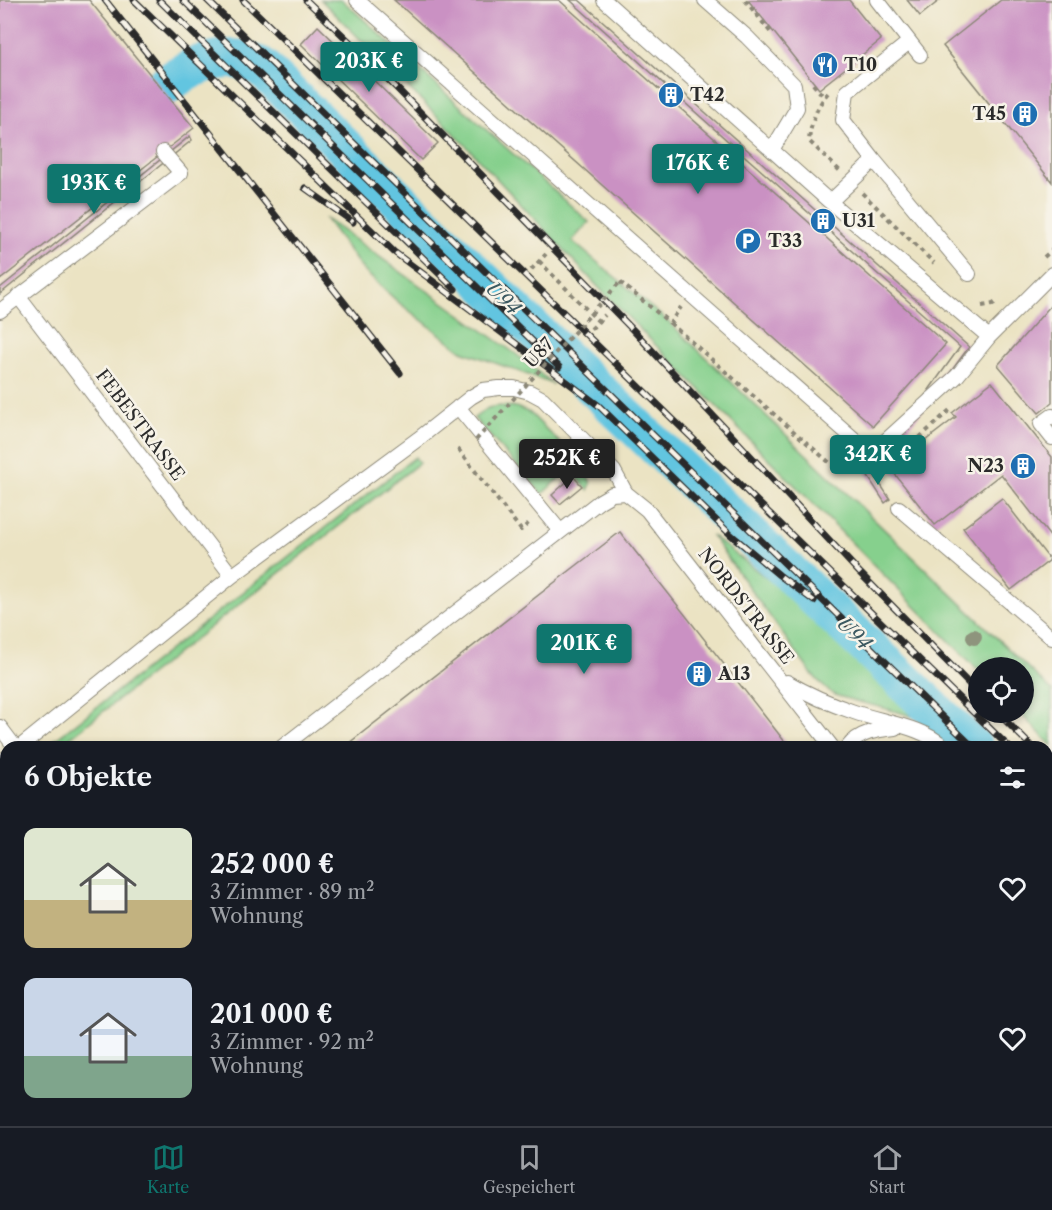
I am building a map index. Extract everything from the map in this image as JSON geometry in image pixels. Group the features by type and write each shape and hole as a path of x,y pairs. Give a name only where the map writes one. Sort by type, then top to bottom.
{"lane":[{"path":"357,0 871,454 957,376 989,337 1052,274"},
{"path":"604,0 830,202 989,337"},
{"path":"705,0 794,85 796,108 772,150"},
{"path":"877,0 920,55"},
{"path":"909,42 847,92 843,120 969,274"},
{"path":"0,311 181,173 163,152"},
{"path":"830,202 874,160"},
{"name":"FEBESTRASSE","path":"18,296 232,576"},
{"name":"NORDSTRASSE","path":"232,576 418,439 471,397 483,390 514,388 543,399 614,471 626,493 647,510 827,741"},
{"path":"458,407 560,531"},
{"path":"1052,416 1041,424 1052,438"},
{"path":"290,741 600,501 612,494 626,493"},
{"path":"899,508 1052,638"},
{"path":"25,741 232,576"},
{"path":"780,678 812,698 938,741"},
{"path":"0,727 12,741"},
{"path":"853,741 878,729 903,728"}],"path":[{"path":"531,270 546,254"},
{"path":"539,261 598,321"},
{"name":"U87","path":"476,440 620,282 665,319"},
{"path":"591,330 605,315"},
{"path":"458,449 521,530 532,521"}],"green space":[{"path":"321,0 342,0 589,222 572,241 670,323 1017,657 968,657 968,660 601,290 456,135"},
{"path":"325,218 516,354 553,384 462,351 398,302 363,270"},
{"path":"516,407 530,413 585,468 591,484 588,490 570,469 542,494 474,418 488,408"},
{"path":"415,457 419,463 66,741 54,741"},
{"path":"711,535 791,597 848,635 962,741 954,741 934,726 919,719 835,695 811,673"},
{"path":"1034,674 1052,691 1052,741 1047,741 1030,723 1034,723"}],"building":[{"path":"0,0 89,0 194,128 0,280"},
{"name":"T33","path":"394,0 559,0 661,91 665,85 570,0 579,0 969,347 875,474 871,470 960,347 676,95 672,101 946,344 873,426"},
{"name":"T10","path":"748,0 849,0 881,40 819,89"},
{"path":"907,0 940,0 920,16"},
{"name":"T45","path":"1001,0 1052,0 1052,182 943,46"},
{"path":"318,26 438,143 421,160 301,44"},
{"path":"190,136 192,140 0,294 0,288"},
{"path":"1052,304 1052,403 1039,413 998,365"},
{"path":"992,382 1052,457 1052,539 1001,474 935,525 890,468 956,417 952,413"},
{"path":"871,470 890,499 885,503 865,472"},
{"path":"573,476 582,486 560,504 552,495"},
{"path":"1002,498 1050,560 1011,590 963,528"},
{"path":"620,532 784,741 352,741"}],"waterway":[{"name":"U94","path":"120,123 158,90 201,64 234,59 260,66 967,741"}],"railway":[{"path":"105,0 400,373"},
{"path":"134,0 394,252 598,405 730,534 814,601"},
{"path":"159,0 455,289"},
{"path":"183,0 559,367"},
{"path":"207,0 967,741"},
{"path":"243,0 1003,741"},
{"path":"306,0 376,67 633,330 859,572 968,683"},
{"path":"305,188 353,222"},
{"path":"1008,723 1026,741"}],"place":[{"name":"T10","path":"825,65"},
{"name":"T42","path":"671,95"},
{"name":"T45","path":"1025,114"},
{"name":"U31","path":"823,221"},
{"name":"T33","path":"748,241"},
{"name":"N23","path":"1023,466"},
{"name":"A13","path":"699,674"}]}
